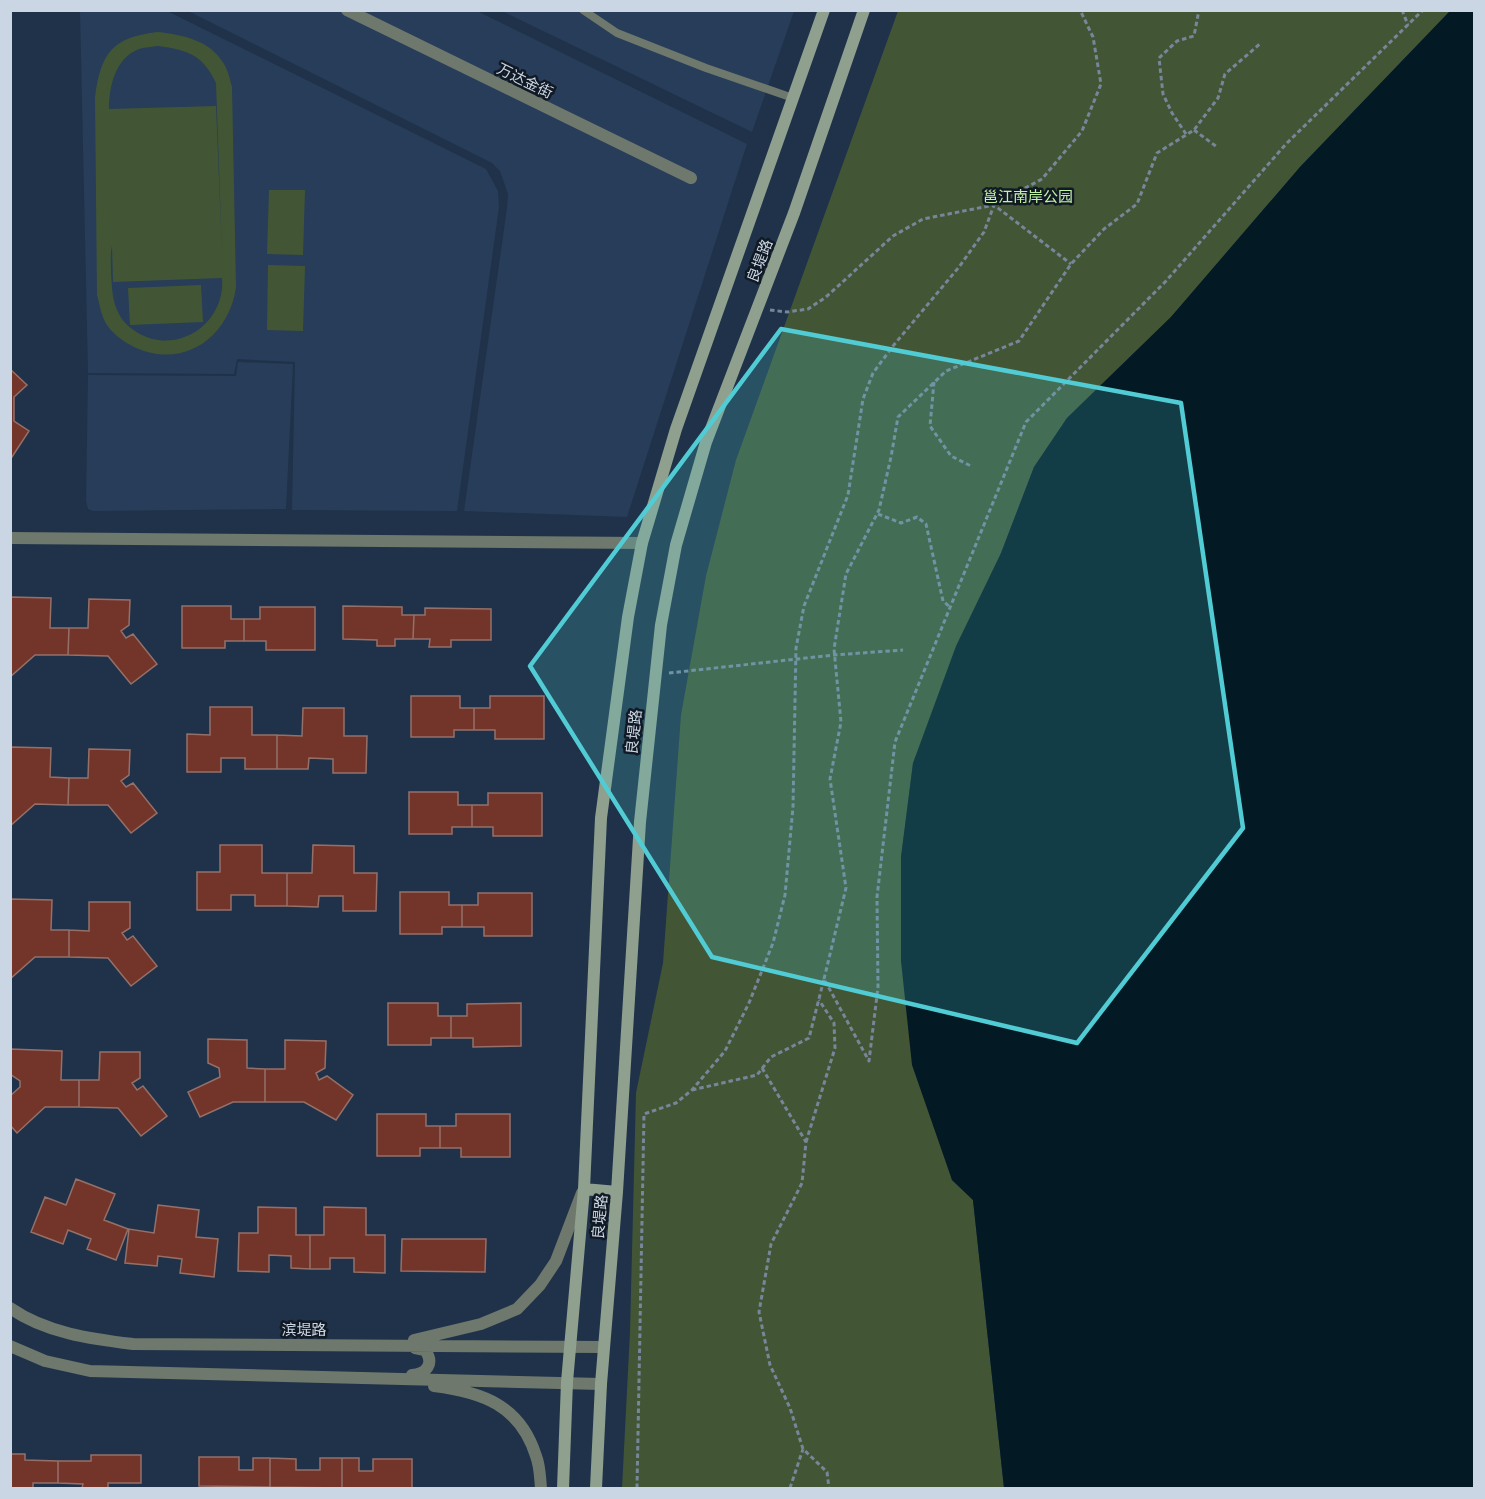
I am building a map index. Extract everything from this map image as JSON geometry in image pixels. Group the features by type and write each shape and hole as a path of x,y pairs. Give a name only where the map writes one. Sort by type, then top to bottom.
{"main road":[{"name":"良堤路","path":"562,1488 567,1382 584,1189 601,819 628,617 642,543 676,429 824,10"},
{"name":"良堤路","path":"596,1488 601,1384 617,1191 640,822 661,625 676,545 706,442 794,213 864,10"},
{"path":"584,1189 617,1191"}],"street":[{"name":"万达金街","path":"347,10 691,178"},
{"path":"10,532 35,538"},
{"path":"10,538 642,543"},
{"path":"10,545 35,538"},
{"path":"384,1346 482,1324 517,1310 540,1285 556,1261 584,1189"},
{"name":"滨堤路","path":"10,1308 52,1329 95,1340 133,1344 604,1347"},
{"path":"10,1346 45,1361 90,1371 601,1384"},
{"path":"383,1378 422,1373 430,1362 428,1354 421,1348 384,1346"},
{"path":"383,1378 464,1390 491,1399 520,1423 529,1438 537,1457 542,1488"}],"lane":[{"path":"583,10 617,33 706,68 793,98"}],"path":[{"path":"757,309 787,312 808,309 826,297 893,236 923,219 994,205 1042,179 1082,131 1101,84 1093,37 1080,10"},
{"path":"1187,134 1172,113 1163,94 1159,58 1177,41 1194,36 1199,10"},
{"path":"1402,10 1408,24"},
{"path":"824,979 869,1061 878,987 877,897 895,742 1026,422 1166,281 1286,144 1423,10"},
{"path":"692,1090 757,1075 771,1058 809,1038 846,888 830,779 842,722 834,649 846,574 877,514 898,417 946,371 1019,341 1071,264 1104,229 1137,204 1157,153 1194,130 1218,98 1225,74 1261,43"},
{"path":"1194,130 1217,147"},
{"path":"994,205 1071,264"},
{"path":"637,1488 644,1114 676,1103 692,1090 725,1051 749,1003 773,943 785,896 793,807 795,648 804,606 848,495 862,399 873,373 959,267 984,232 994,205"},
{"path":"934,382 930,426 951,456 971,466"},
{"path":"877,514 901,523 918,517 926,524 943,601 951,608"},
{"path":"668,673 903,650"},
{"path":"819,999 834,1023 835,1048 806,1142 802,1183 771,1244 759,1312 770,1365 790,1408 803,1449 827,1472 829,1488"},
{"path":"762,1068 806,1142"},
{"path":"790,1488 803,1449"}],"highlighted area":[{"path":"781,329 1181,403 1243,828 1077,1043 712,957 530,666"}],"shaded area":[{"path":"80,11 167,11 486,169 498,191 499,207 457,511 292,510 295,362 237,359 234,374 88,373"},
{"path":"188,11 477,11 747,144 627,517 464,511 507,208 508,194 500,171 492,163"},
{"path":"502,11 794,11 752,132"},
{"path":"1450,11 1474,11 1474,1488 1004,1488 973,1200 952,1180 912,1065 901,961 901,857 913,763 956,646 1001,553 1034,467 1067,418 1171,317 1300,167"},
{"path":"238,362 293,364 286,509 93,511 88,509 86,501 88,375 236,376"}],"green space":[{"name":"邕江南岸公园","path":"898,11 1450,11 1300,167 1171,317 1067,418 1034,467 1001,553 913,763 901,857 901,961 952,1180 973,1200 1004,1488 622,1488 630,1332 636,1093 663,963 681,715 706,576 736,460"},
{"path":"167,33 204,44 224,64 232,87 236,287 226,318 217,331 205,342 177,354 144,351 119,338 105,322 97,295 95,97 101,69 112,50 120,43 143,34","holes":["158,46 186,52 200,60 216,83 222,253 216,106 109,109 112,83 124,59 139,49","112,246 113,282 222,278 221,294 216,309 208,321 183,338 169,340 153,339 132,329 121,317 114,299 111,273"]},
{"path":"269,190 305,190 303,255 267,254"},
{"path":"268,265 305,266 303,331 267,330"},
{"path":"201,285 203,322 130,325 128,288"}],"building":[{"path":"10,369 27,385 14,397 14,421 29,431 10,460"},
{"path":"10,597 51,598 50,628 69,628 68,655 35,655 10,677"},
{"path":"89,599 130,600 129,625 121,631 126,638 133,634 157,664 131,684 108,656 68,655 69,628 88,628"},
{"path":"182,606 231,606 231,619 244,619 244,641 225,641 225,648 182,648"},
{"path":"343,606 402,607 402,615 414,615 413,639 395,639 395,646 377,646 377,640 343,639"},
{"path":"260,607 315,607 315,650 266,650 266,641 244,641 244,619 260,619"},
{"path":"425,608 491,609 491,640 451,640 451,647 429,647 430,639 413,639 414,615 425,615"},
{"path":"411,696 460,696 460,708 474,708 474,730 454,730 454,737 411,737"},
{"path":"490,696 544,696 544,739 495,739 495,730 474,730 474,708 490,708"},
{"path":"210,707 252,707 252,735 277,735 277,769 245,769 245,758 221,758 221,772 187,772 187,734 210,735"},
{"path":"303,708 344,708 344,736 367,736 366,773 333,773 333,759 309,758 308,769 277,769 277,735 302,736"},
{"path":"10,747 51,748 50,777 69,778 68,805 35,804 10,826"},
{"path":"89,749 130,750 129,775 121,781 126,787 133,783 157,813 131,833 108,805 68,805 69,778 88,778"},
{"path":"409,792 458,792 458,805 472,805 472,827 452,827 452,834 409,834"},
{"path":"488,793 542,793 542,836 493,836 493,827 472,827 472,805 488,805"},
{"path":"220,845 262,845 262,873 287,873 287,906 255,906 255,895 231,895 231,910 197,910 197,872 220,872"},
{"path":"313,845 354,846 354,873 377,873 376,911 343,911 343,896 319,896 318,907 287,906 287,873 312,873"},
{"path":"400,892 449,892 449,905 462,905 462,927 442,927 442,934 400,934"},
{"path":"478,893 532,893 532,936 484,936 484,927 462,927 462,905 478,905"},
{"path":"10,899 52,900 51,930 69,930 69,957 35,957 10,979"},
{"path":"89,902 130,902 130,928 122,933 127,940 133,936 157,966 131,986 108,958 69,957 69,930 89,931"},
{"path":"388,1003 438,1003 438,1016 451,1016 451,1038 431,1038 431,1045 388,1045"},
{"path":"521,1003 521,1046 473,1047 473,1038 451,1038 451,1016 467,1016 467,1004"},
{"path":"208,1039 247,1040 247,1068 265,1069 265,1102 233,1102 200,1117 188,1092 220,1077 219,1068 208,1063"},
{"path":"285,1040 326,1041 325,1068 316,1073 319,1080 327,1076 353,1095 336,1120 304,1102 265,1102 265,1069 285,1069"},
{"path":"10,1049 62,1051 61,1080 79,1080 79,1107 45,1107 17,1133 10,1125 10,1096 20,1087 20,1081 10,1074"},
{"path":"100,1052 140,1052 140,1078 132,1083 137,1090 143,1086 167,1116 141,1136 118,1108 79,1107 79,1080 99,1080"},
{"path":"377,1114 426,1114 426,1126 440,1126 440,1148 420,1148 420,1156 377,1156"},
{"path":"456,1114 510,1114 510,1157 461,1157 461,1148 440,1148 440,1126 456,1126"},
{"path":"76,1179 115,1194 104,1220 128,1229 116,1260 87,1249 91,1239 68,1230 63,1244 31,1232 45,1197 66,1205"},
{"path":"158,1205 199,1210 196,1237 218,1239 214,1277 180,1273 182,1259 158,1256 157,1266 125,1263 129,1229 154,1233"},
{"path":"258,1207 296,1208 296,1235 310,1235 310,1269 291,1268 291,1256 269,1255 269,1272 238,1271 239,1233 258,1233"},
{"path":"324,1207 366,1208 366,1235 385,1235 385,1273 354,1272 354,1258 330,1258 330,1269 310,1269 310,1235 324,1235"},
{"path":"402,1239 486,1239 485,1272 401,1271"},
{"path":"10,1454 25,1454 25,1460 58,1461 58,1483 33,1483 33,1488 10,1488"},
{"path":"91,1455 141,1455 141,1483 108,1483 108,1488 82,1488 83,1484 58,1483 58,1461 91,1461"},
{"path":"199,1457 239,1457 239,1470 253,1470 253,1458 270,1458 270,1487 199,1486"},
{"path":"270,1458 296,1459 296,1470 320,1470 320,1458 342,1458 342,1488 270,1487"},
{"path":"342,1458 359,1458 359,1471 373,1471 373,1459 412,1459 412,1488 342,1488"}]}
